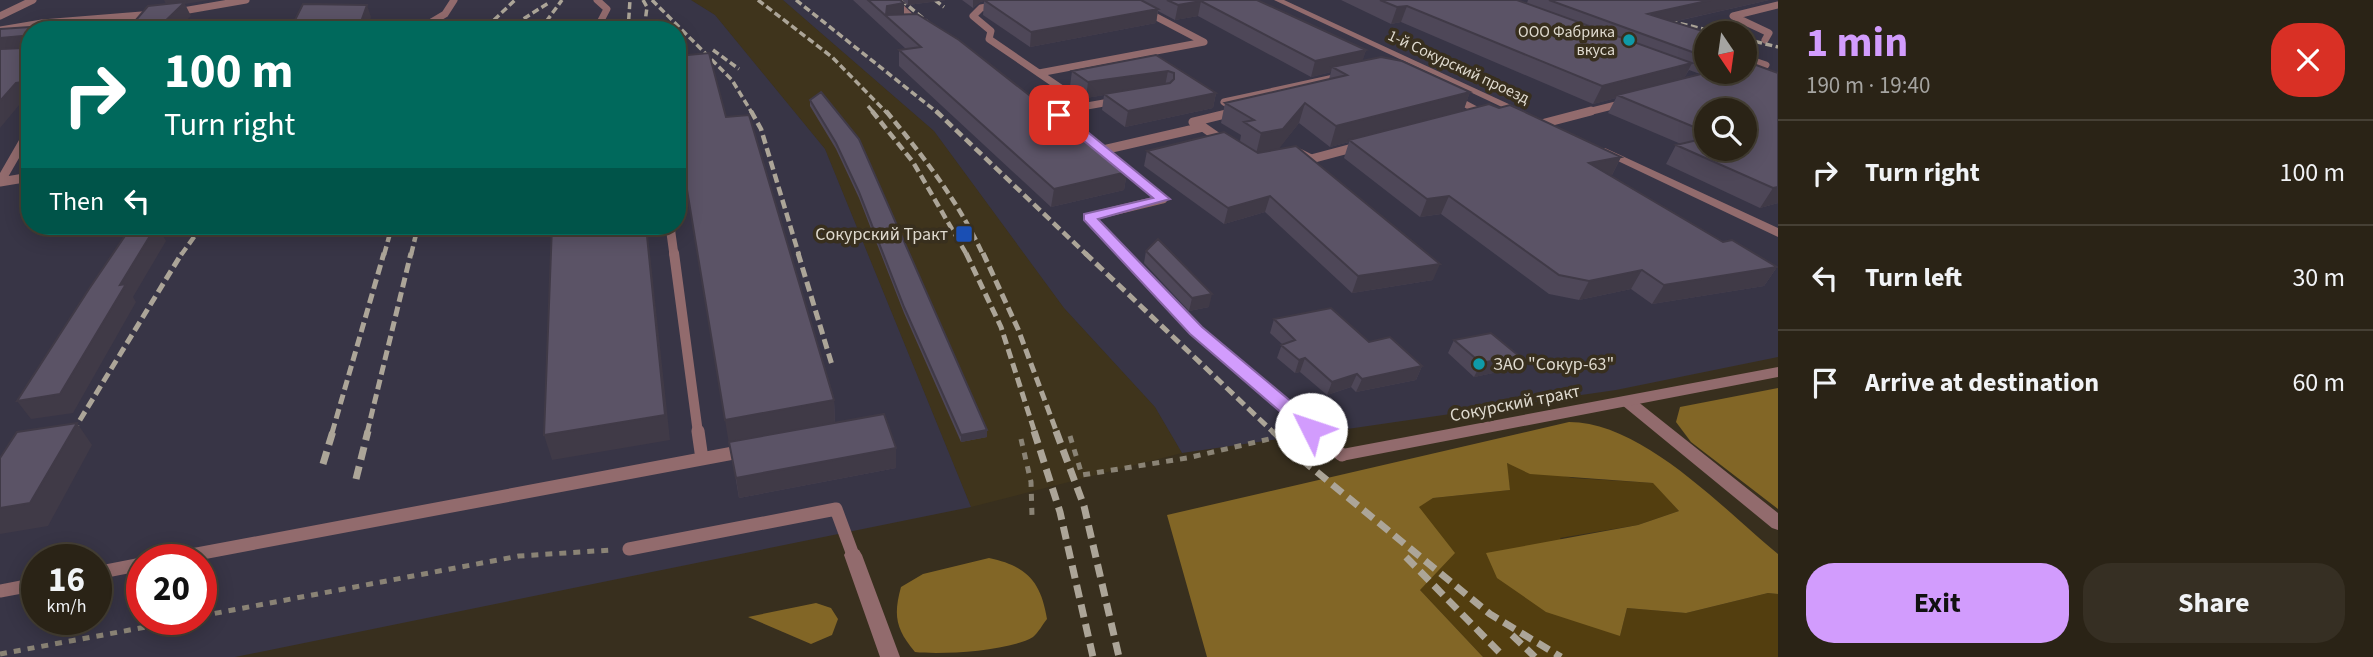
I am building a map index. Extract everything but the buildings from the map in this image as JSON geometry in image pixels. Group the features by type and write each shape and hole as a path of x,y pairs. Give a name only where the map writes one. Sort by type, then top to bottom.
{"street":[{"name":"1-й Сокурский проезд","path":"1278,0 1558,129"},
{"path":"1594,146 1778,233"},
{"name":"Сокурский тракт","path":"1342,455 1778,372"},
{"path":"1628,401 1778,523"},
{"path":"853,555 890,657"}],"lane":[{"path":"0,16 33,0"},
{"path":"171,13 246,0"},
{"path":"433,21 445,14 454,0"},
{"path":"597,0 607,9 601,21"},
{"path":"893,0 929,30"},
{"path":"1021,0 981,8 974,16 991,31 989,39 1087,106 1127,99"},
{"path":"1039,73 1204,43 1124,0"},
{"path":"1765,40 1769,33 1733,16 1778,5"},
{"path":"68,21 158,14"},
{"path":"909,23 918,22"},
{"path":"0,30 21,26"},
{"path":"1757,62 1766,65 1757,68"},
{"path":"1234,148 1193,122 1239,111 1224,102 1350,74"},
{"path":"1448,95 1485,113 1472,117"},
{"path":"1545,123 1637,99"},
{"path":"1059,115 1163,199 1089,217 1196,330 1342,455"},
{"path":"1103,150 1203,127"},
{"path":"21,145 0,181 21,178"},
{"path":"1289,155 1301,153 1311,159 1365,145"},
{"path":"671,235 702,459"},
{"path":"217,550 755,449"},
{"path":"629,549 836,509 853,555"},
{"path":"0,591 21,587"}],"path":[{"path":"1070,436 1082,475 1187,458 1311,429"},
{"path":"1021,439 1031,482 1032,516"},
{"path":"217,613 519,556 629,549"},
{"path":"0,654 126,631"}],"shaded area":[{"path":"0,0 691,0 715,15 825,149 971,507 235,657 0,657"},
{"path":"691,0 783,0 934,131 1064,308 1155,407 1182,453 971,507 825,149 715,15"},
{"path":"783,0 1778,0 1778,357 1616,390 1182,453 1155,407 1064,308 934,131"},
{"path":"1778,388 1778,509 1691,442 1676,422 1680,407"},
{"path":"1569,422 1597,426 1625,436 1681,471 1707,492 1778,554 1778,594 1768,593 1686,613 1627,608 1620,636 1546,612 1497,578 1486,553 1638,525 1679,511 1653,483 1530,474 1507,463 1510,490 1433,498 1419,507 1455,553 1420,590 1483,657 1207,657 1167,515"},
{"path":"1506,463 1573,478 1654,483 1679,511 1638,525 1560,538 1620,636 1627,608 1686,613 1768,593 1778,594 1778,657 1483,657 1420,590 1418,507 1433,498 1510,490"},
{"path":"989,558 1022,571 1036,586 1047,619 1037,633 1022,642 993,649 915,652 898,622 897,606 901,587 923,574"},
{"path":"816,603 831,608 838,619 832,635 811,644 748,617"}],"railway":[{"path":"494,20 515,0"},
{"path":"547,21 562,0"},
{"path":"629,21 630,0"},
{"path":"643,0 647,7 645,21"},
{"path":"652,0 673,21"},
{"path":"758,0 832,57 887,113"},
{"path":"796,0 938,113"},
{"path":"901,0 936,29"},
{"path":"935,0 944,7"},
{"path":"520,21 550,2"},
{"path":"1660,19 1694,27"},
{"path":"686,34 732,80 752,113"},
{"path":"1757,42 1778,47"},
{"path":"713,50 739,69"},
{"path":"868,106 874,113"},
{"path":"751,111 761,129 799,255"},
{"path":"872,111 913,162 967,254"},
{"path":"886,111 952,198 983,255"},
{"path":"936,111 1087,255"},
{"path":"181,255 195,235"},
{"path":"384,255 390,235"},
{"path":"411,255 416,235"},
{"path":"72,433 182,253"},
{"path":"332,433 384,253"},
{"path":"367,433 411,253"},
{"path":"798,253 832,365"},
{"path":"983,253 1018,329 1057,433"},
{"path":"1085,253 1274,433"},
{"path":"967,254 1001,327 1035,433"},
{"path":"68,440 73,431"},
{"path":"323,464 333,431"},
{"path":"356,479 368,431"},
{"path":"1034,431 1060,512 1093,657"},
{"path":"1056,431 1084,506 1119,657"},
{"path":"1273,431 1306,463 1490,614 1561,657"},
{"path":"1406,557 1504,657"},
{"path":"1512,635 1535,657"}],"place":[{"name":"ООО Фабрика вкуса","path":"1629,40"},
{"name":"Сокурский Тракт","path":"964,234"},
{"name":"ЗАО \"Сокур-63\"","path":"1479,364"}],"route":[{"path":"1059,115 1163,199 1089,217 1196,330 1311,429"}]}
